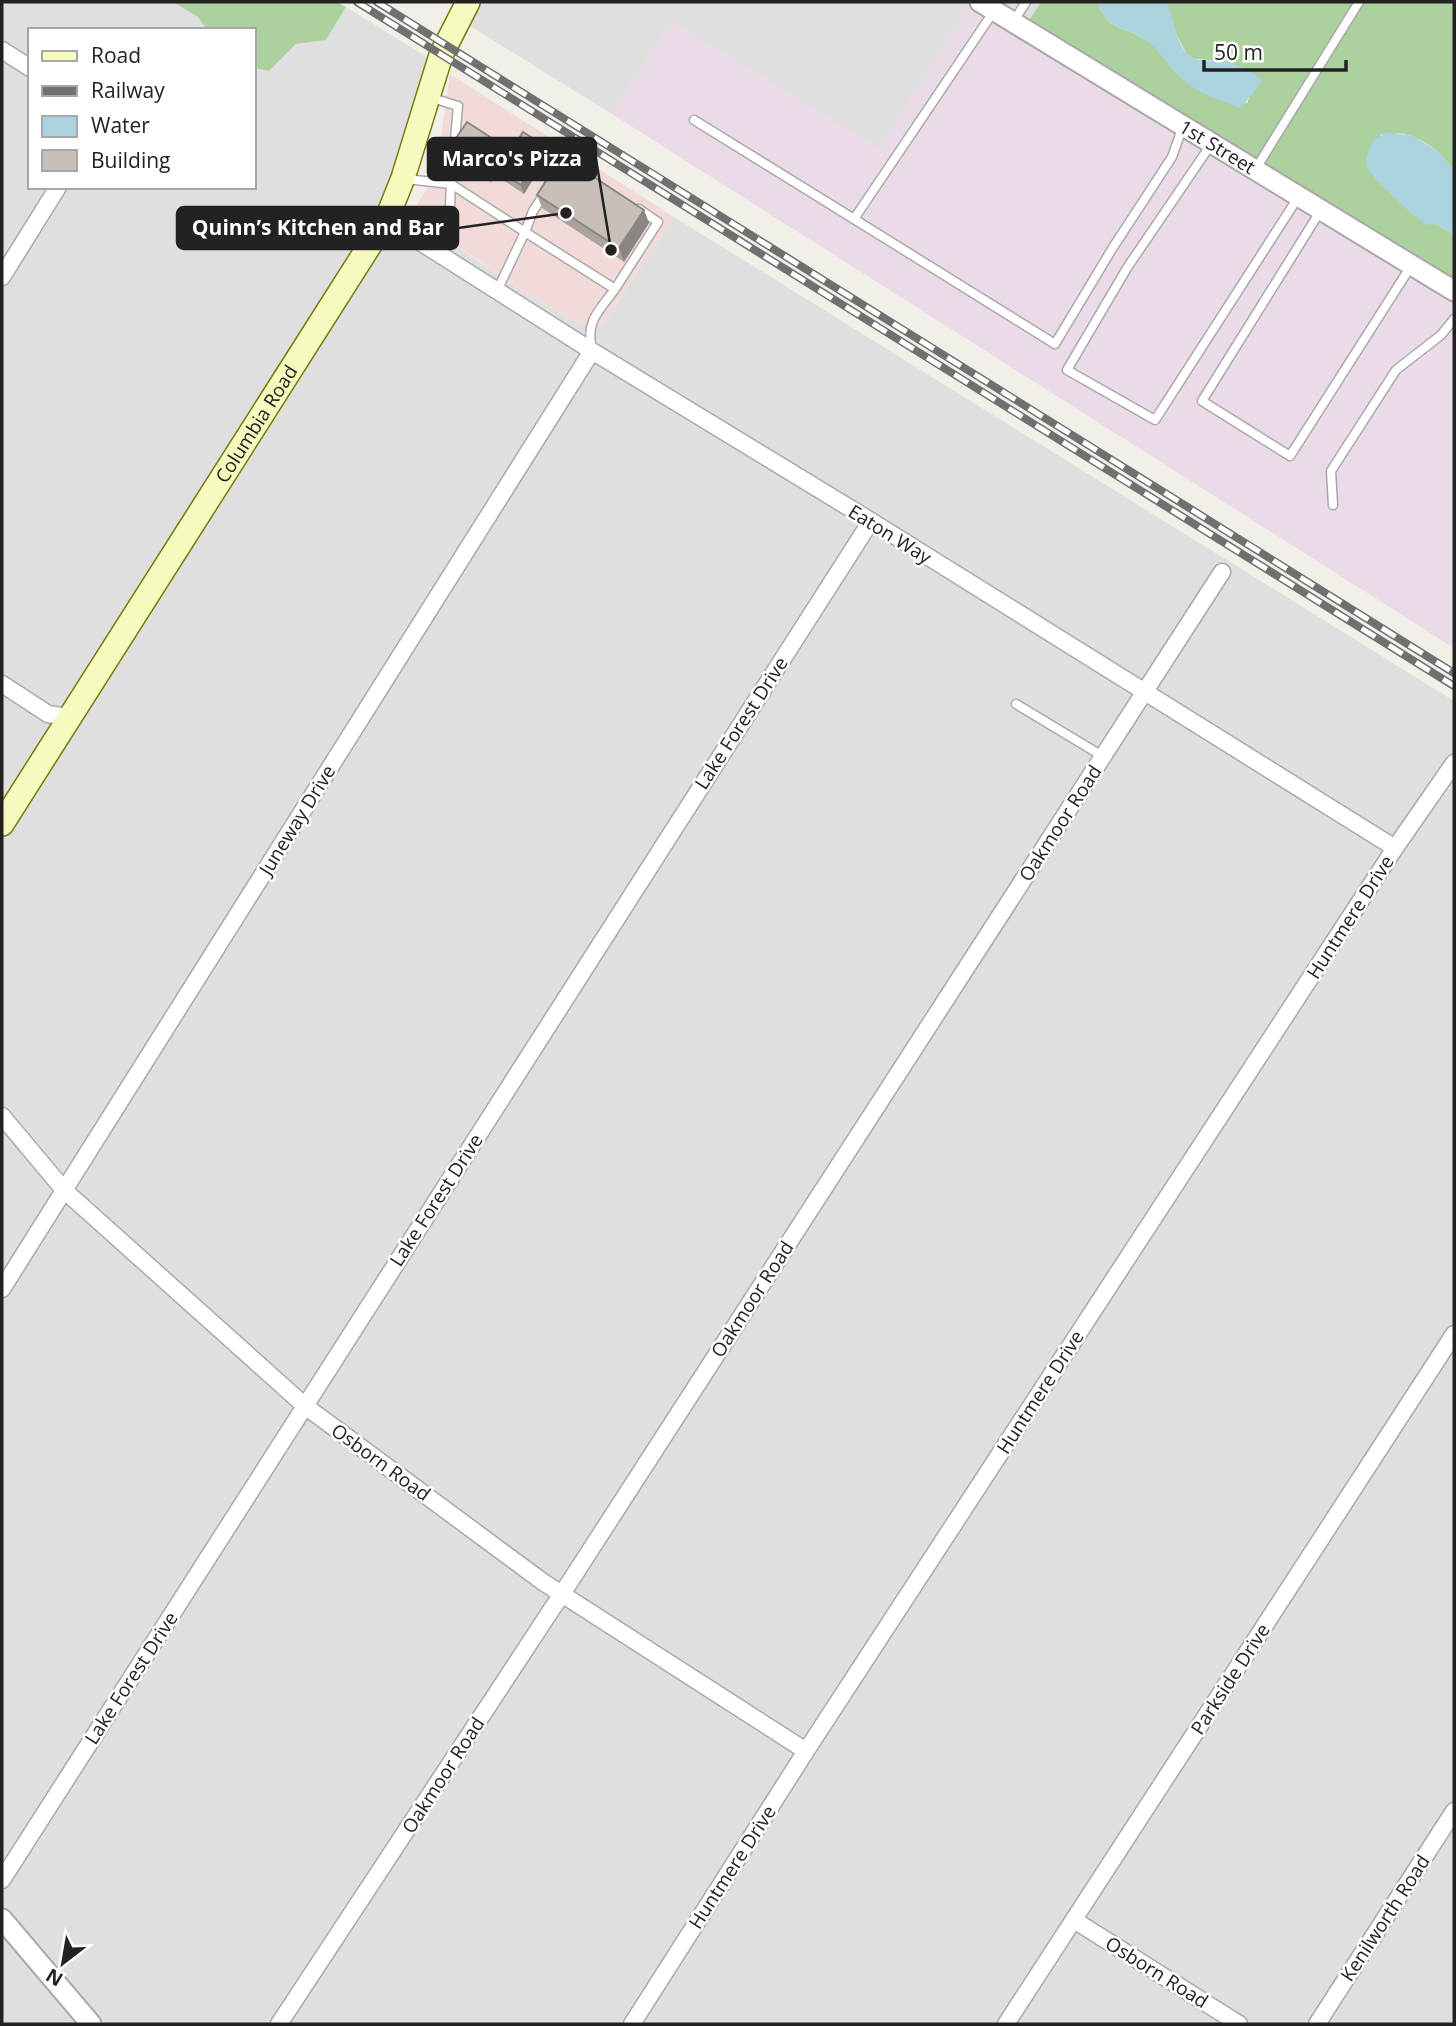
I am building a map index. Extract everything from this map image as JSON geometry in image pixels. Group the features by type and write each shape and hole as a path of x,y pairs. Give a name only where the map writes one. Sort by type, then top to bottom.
{"main road":[{"name":"Columbia Road","path":"2,824 387,218 445,44 468,2"}],"street":[{"name":"1st Street","path":"987,6 1454,291"},
{"path":"2,50 28,67"},
{"path":"2,277 57,189"},
{"name":"Eaton Way","path":"387,218 592,351 871,521 1395,848"},
{"name":"Juneway Drive","path":"2,1289 592,351"},
{"name":"Lake Forest Drive","path":"2,1880 871,521"},
{"name":"Oakmoor Road","path":"279,2024 1222,572"},
{"path":"2,684 48,714 69,717"},
{"name":"Huntmere Drive","path":"632,2024 806,1751 1395,848 1454,763"},
{"name":"Osborn Road","path":"2,1116 64,1190 305,1406 561,1593 806,1751"},
{"name":"Parkside Drive","path":"1006,2024 1454,1334"},
{"name":"Kenilworth Road","path":"1317,2024 1454,1811"},
{"path":"2,1919 91,2024"},
{"name":"Osborn Road","path":"1074,1920 1239,2024"}],"lane":[{"path":"1013,22 1026,2"},
{"path":"1255,170 1359,2"},
{"path":"854,219 987,6"},
{"path":"427,96 458,106 449,228 439,254"},
{"path":"694,120 1055,344 1172,157 1183,125"},
{"path":"1212,143 1127,268 1067,370 1155,420 1299,196"},
{"path":"402,178 451,184 615,289"},
{"path":"497,291 533,211 553,181"},
{"path":"592,351 588,335 590,323 658,222 635,206"},
{"path":"1321,210 1202,401 1290,456 1412,265"},
{"path":"1334,505 1331,471 1396,370 1441,335 1454,319"},
{"path":"1016,704 1104,757"}],"shaded area":[{"path":"2,2 173,2 198,17 206,28 28,28 28,189 256,189 256,68 269,71 296,44 326,40 346,7 427,57 384,208 2,810"},
{"path":"478,2 972,2 880,150 672,22 612,114 465,23"},
{"path":"972,2 1000,2 1454,282 1454,648 612,114 672,21 880,149"},
{"path":"1000,2 1041,2 1029,20"},
{"path":"450,74 674,217 602,325 579,324 525,292 411,215 436,173"},
{"path":"398,207 524,292 579,324 602,325 674,217 1454,701 1454,2024 2,2024 2,838 374,250"}],"green space":[{"path":"173,2 337,2 346,7 326,40 296,44 269,71 256,68 256,28 206,28 198,17"},
{"path":"1041,2 1097,2 1112,24 1150,43 1187,82 1215,97 1247,103 1252,91 1257,87 1211,60 1194,59 1187,54 1177,36 1166,2 1454,2 1454,172 1441,155 1423,141 1402,134 1380,135 1436,224 1454,234 1454,282 1029,20"}],"water":[{"path":"1097,2 1166,2 1180,41 1191,57 1234,64 1250,71 1262,81 1241,108 1208,95 1186,82 1146,40 1107,19"},
{"path":"1388,132 1413,136 1441,154 1453,169 1454,234 1436,224 1427,225 1410,212 1377,181 1367,167 1366,159 1373,140"}],"building":[{"path":"467,122 504,146 488,173 456,153 456,138"},
{"path":"523,132 545,146 521,185 499,171"},
{"path":"562,156 644,210 619,248 537,195"}],"railway":[{"path":"357,2 1454,686"},
{"path":"377,2 1454,673"}],"place":[{"name":"Quinn’s Kitchen and Bar","path":"566,213"},
{"name":"Marco's Pizza","path":"611,250"}]}
